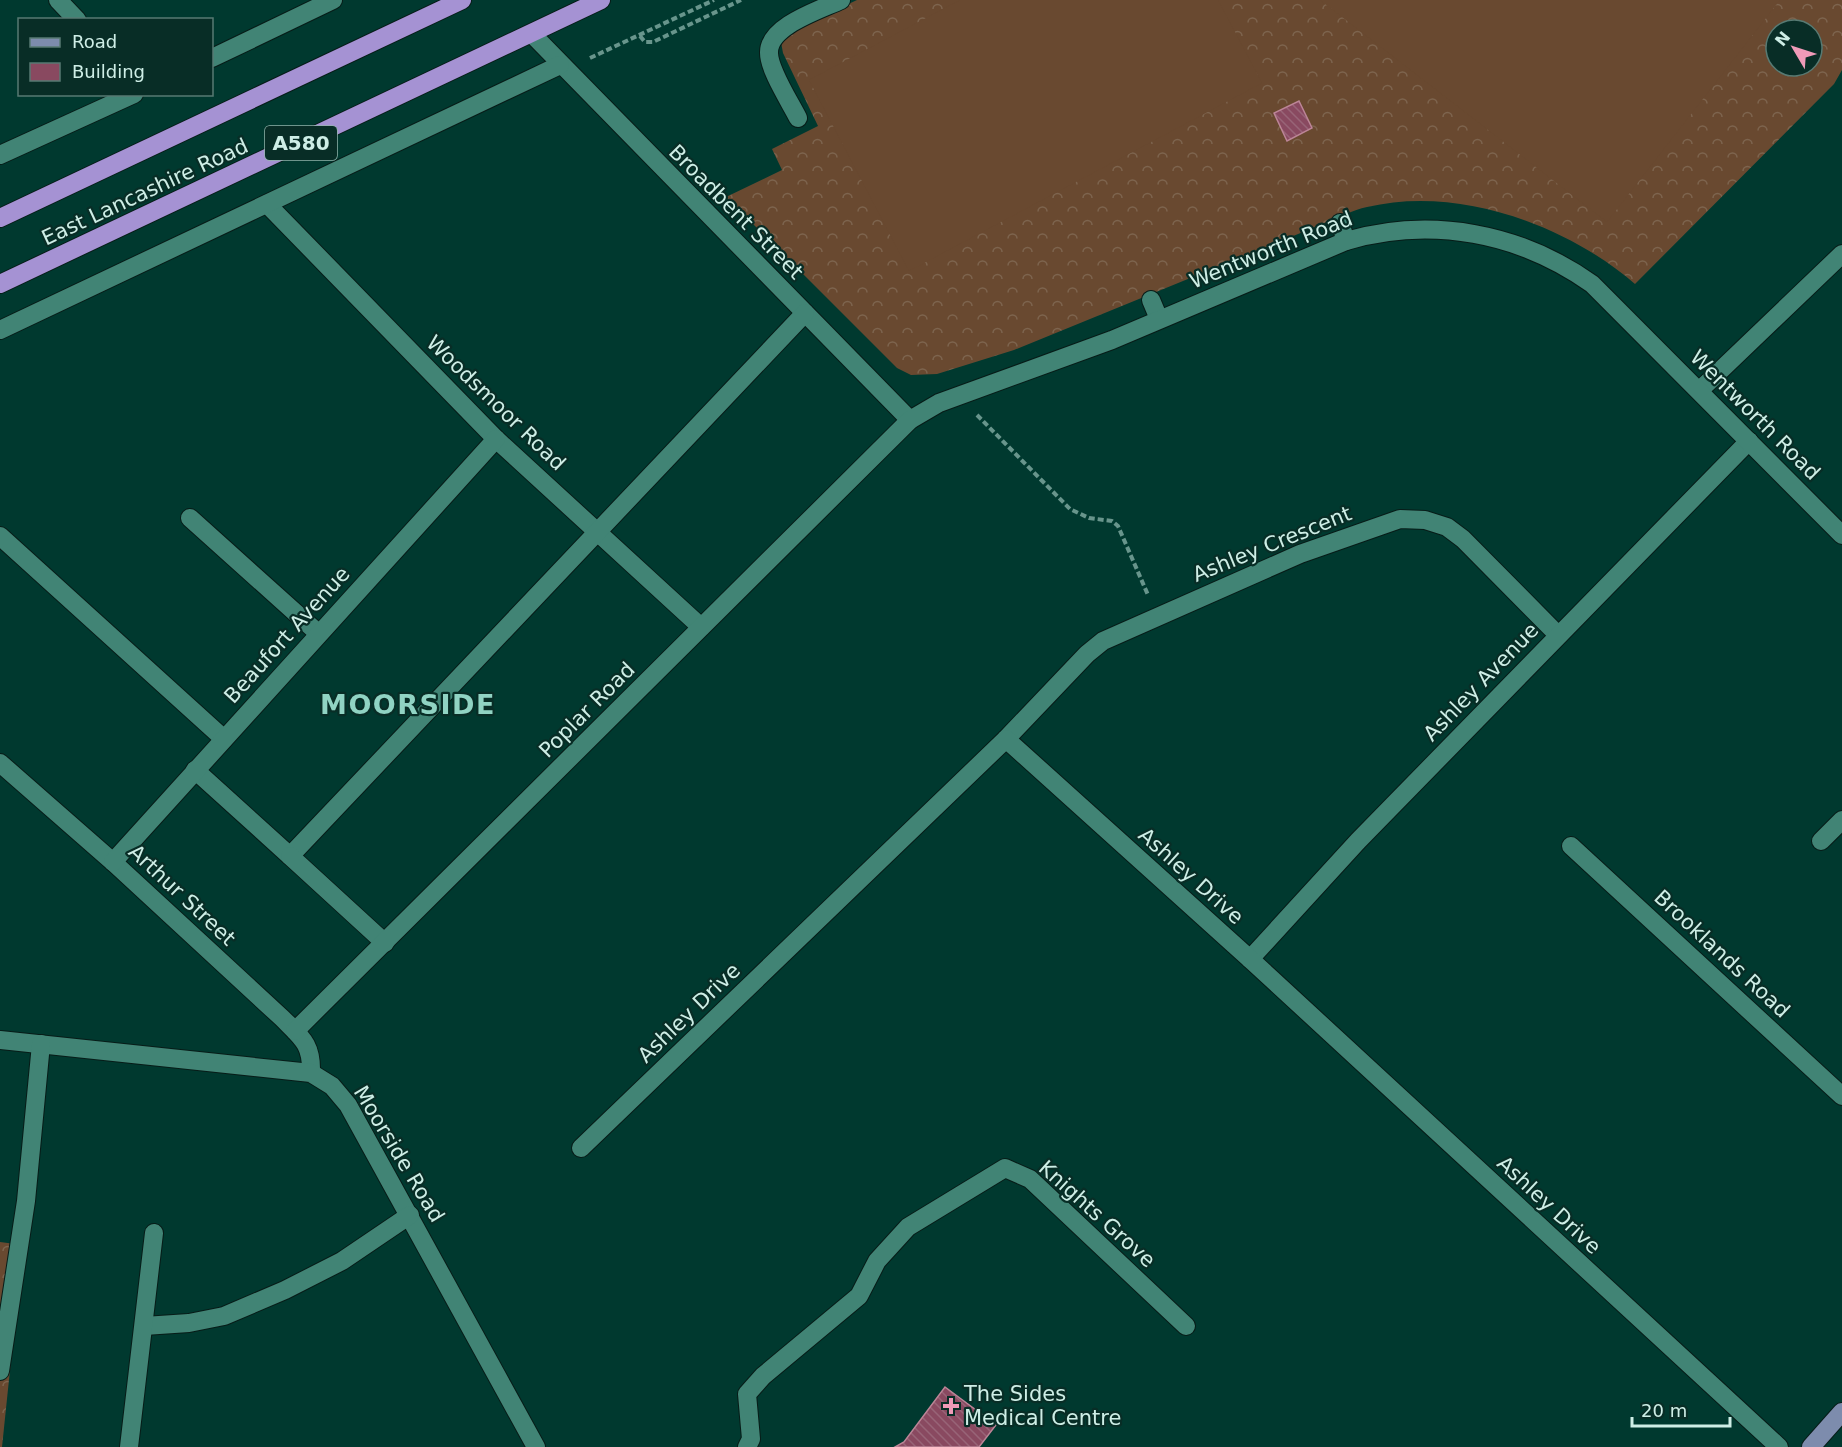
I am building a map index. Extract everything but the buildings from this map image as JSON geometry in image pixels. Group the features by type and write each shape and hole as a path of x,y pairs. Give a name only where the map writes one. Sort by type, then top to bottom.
{"highway":[{"name":"East Lancashire Road","path":"0,218 462,0"},
{"name":"East Lancashire Road","path":"0,284 602,0"}],"main road":[{"path":"1811,1447 1842,1412"}],"street":[{"path":"58,0 75,18"},
{"path":"213,58 333,0"},
{"path":"798,118 772,65 769,54 770,44 775,34 784,27 841,0"},
{"name":"Broadbent Street","path":"532,34 910,420"},
{"path":"0,330 560,65"},
{"path":"0,155 130,96"},
{"name":"Woodsmoor Road","path":"267,204 496,439 701,627"},
{"path":"1340,223 1346,241"},
{"name":"Wentworth Road","path":"910,420 939,403 1112,340 1346,241 1377,232 1415,228 1485,236 1534,249 1564,264 1592,284 1701,390 1842,535"},
{"path":"1701,390 1842,254"},
{"path":"1151,300 1159,319"},
{"path":"290,856 805,313"},
{"name":"Poplar Road","path":"295,1032 910,420"},
{"name":"Beaufort Avenue","path":"113,862 496,439"},
{"name":"Ashley Avenue","path":"1250,959 1358,841 1749,441"},
{"path":"190,518 318,633"},
{"name":"Ashley Crescent","path":"1006,739 1087,654 1103,641 1157,615 1300,554 1400,519 1425,520 1447,527 1463,539 1558,635"},
{"path":"0,536 224,739"},
{"name":"Ashley Drive","path":"581,1148 1006,739 1250,959 1779,1447"},
{"name":"Arthur Street","path":"0,763 113,862 295,1032 310,1052 311,1074"},
{"path":"195,770 385,943"},
{"path":"1821,841 1842,820"},
{"name":"Brooklands Road","path":"1571,846 1842,1096"},
{"name":"Moorside Road","path":"0,1040 311,1074 332,1086 348,1105 536,1447"},
{"path":"0,1371 26,1201 42,1044"},
{"name":"Knights Grove","path":"747,1447 751,1439 747,1394 763,1376 859,1296 877,1261 908,1227 1005,1168 1030,1179 1186,1326"},
{"path":"144,1326 189,1323 224,1316 285,1290 342,1261 410,1215"},
{"path":"129,1447 154,1233"}],"path":[{"path":"560,65 597,57 714,0"},
{"path":"640,36 645,42 653,42 741,0"},
{"path":"966,393 978,417 1070,509 1089,518 1112,520 1118,526 1157,615"}],"green space":[{"path":"857,0 1842,0 1842,70 1834,84 1635,284 1608,263 1577,244 1510,215 1474,206 1438,201 1402,202 1367,207 1351,212 1014,350 937,374 911,375 897,368 726,197 782,170 772,149 818,126 783,53 781,42 791,31"},
{"path":"960,0 1218,0 1262,83 909,271 809,80"},
{"path":"1320,0 1780,0 1607,222"},
{"path":"0,1242 23,1245 2,1447 0,1447"}],"place":[{"name":"The Sides Medical Centre","path":"951,1406"}],"district":[{"name":"MOORSIDE","path":"408,705"}]}
